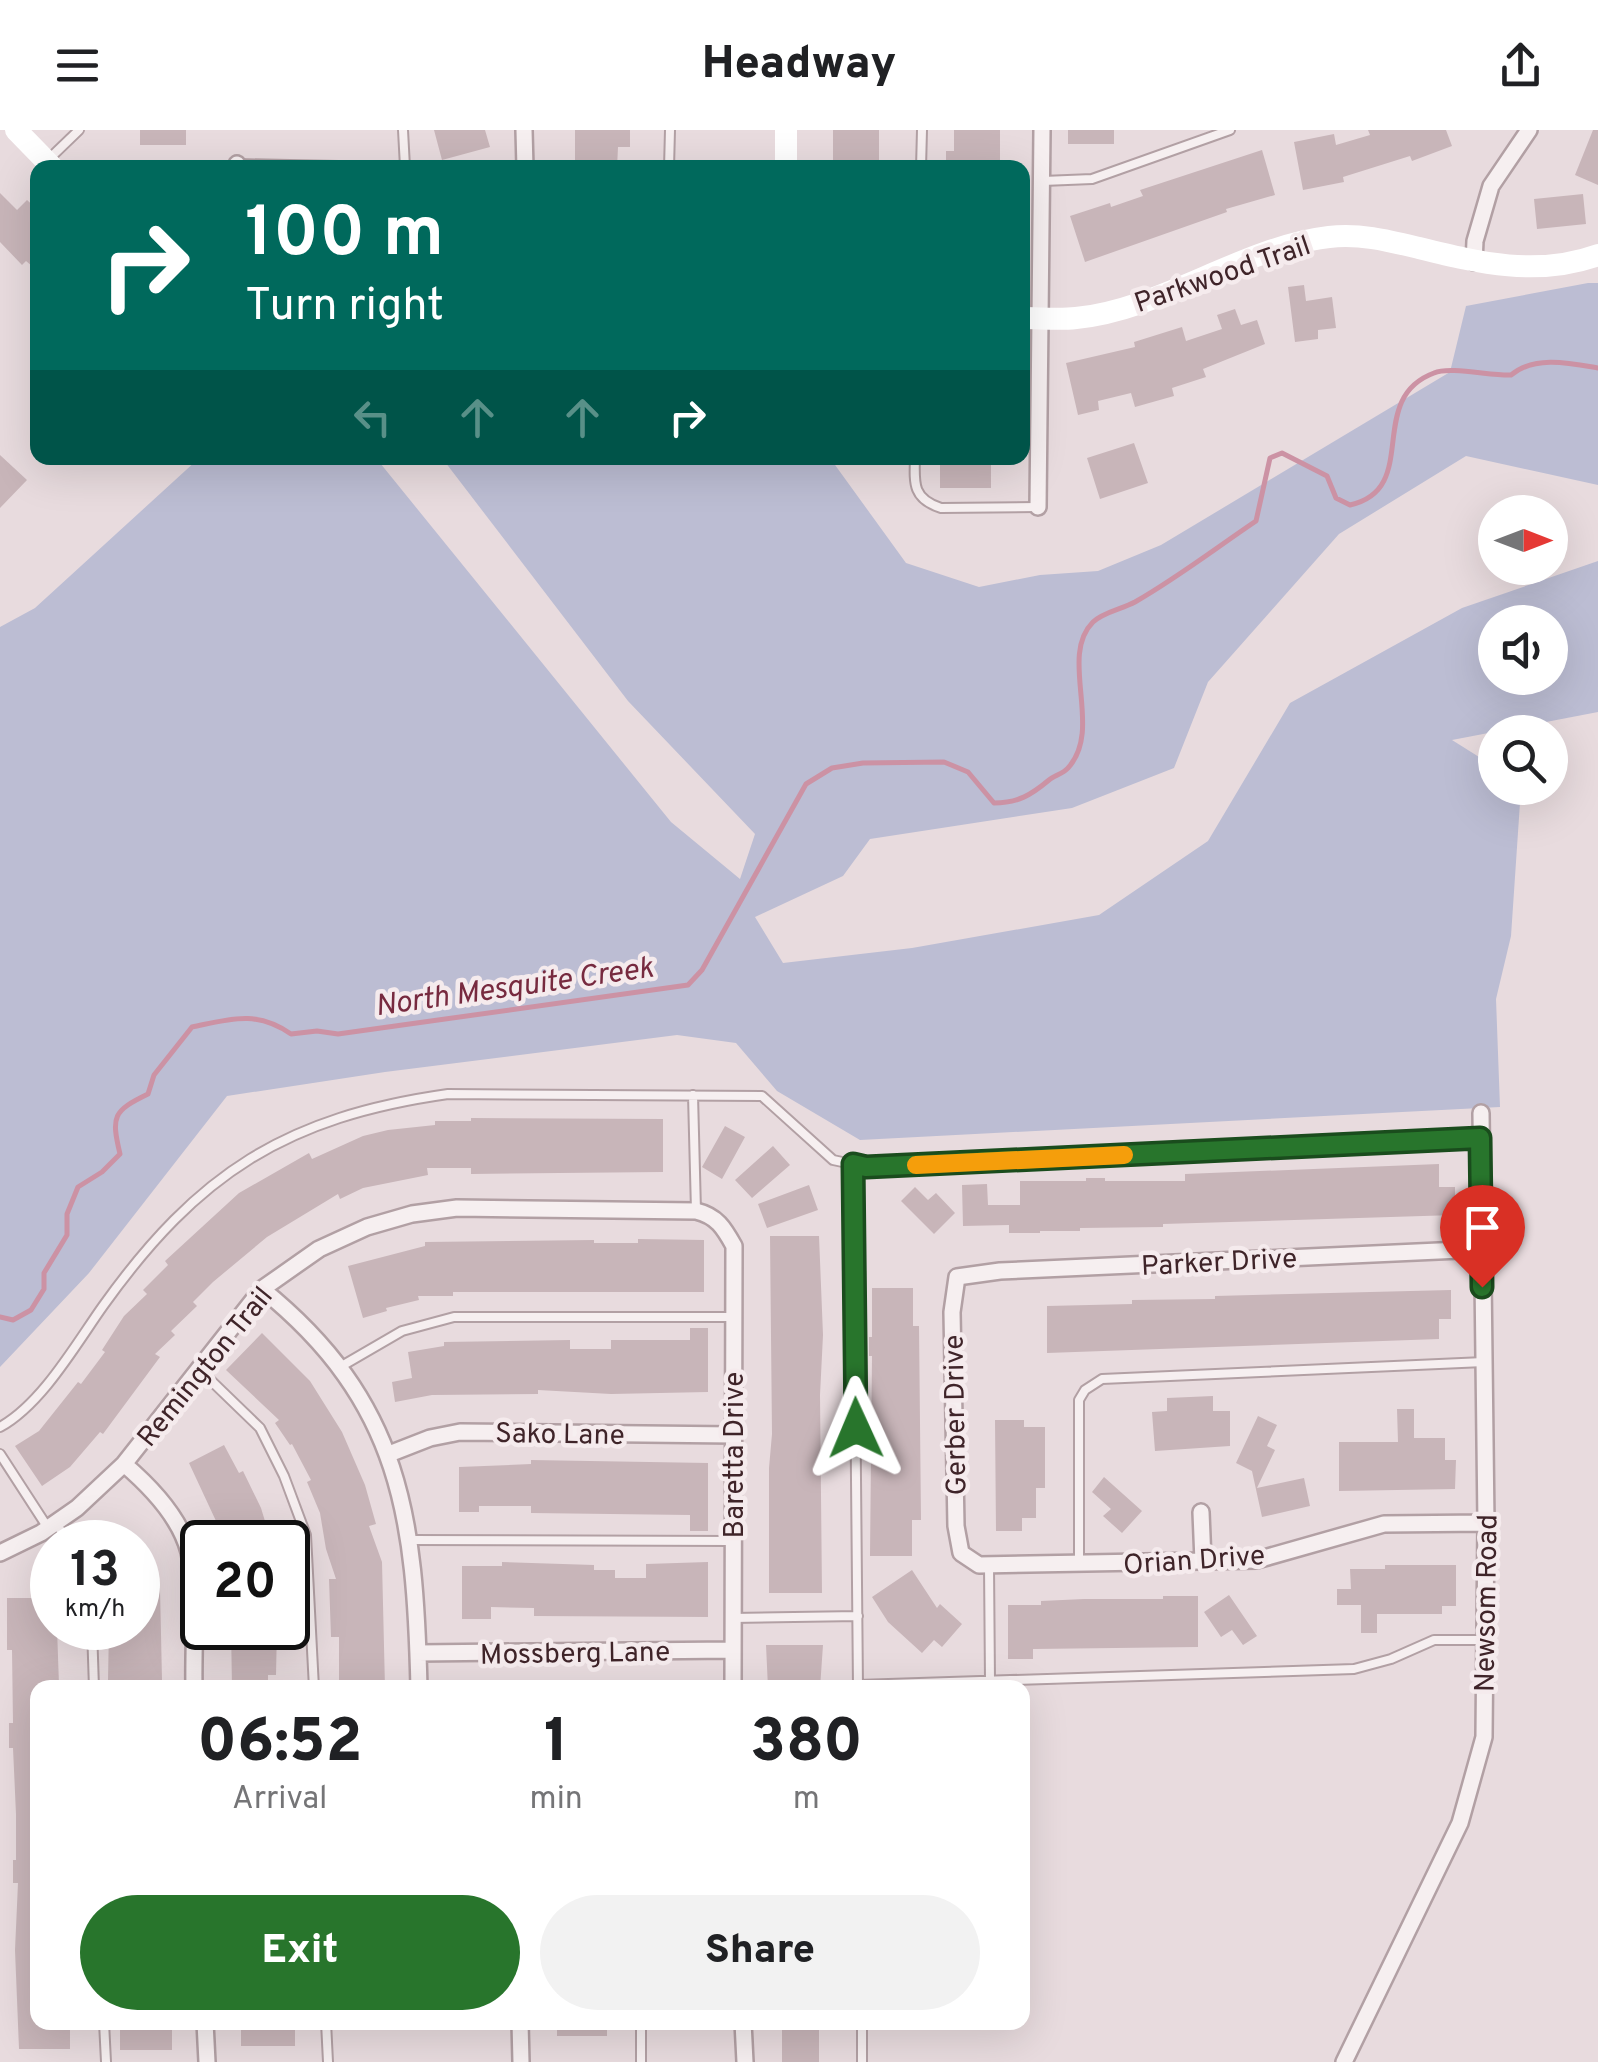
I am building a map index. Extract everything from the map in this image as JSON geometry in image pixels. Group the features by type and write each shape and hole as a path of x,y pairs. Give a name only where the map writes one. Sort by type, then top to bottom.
{"street":[{"path":"16,130 46,160"},
{"path":"524,130 526,160"},
{"path":"786,130 786,160"},
{"path":"1038,508 1031,318 1042,130"},
{"path":"1474,262 1475,240 1491,186 1529,130"},
{"name":"Parkwood Trail","path":"1031,318 1076,318 1115,310 1280,248 1329,237 1369,237 1500,266 1549,267 1598,255"},
{"name":"Newsom Road","path":"1344,2062 1460,1823 1484,1737 1486,1523 1480,1113"},
{"name":"Remington Trail","path":"59,1520 124,1464 262,1289 319,1248 367,1227 412,1214 457,1208 696,1211 710,1214 722,1225"},
{"name":"Baretta Drive","path":"722,1225 734,1246 732,1680"},
{"name":"Parker Drive","path":"957,1278 1000,1270 1482,1249"},
{"name":"Gerber Drive","path":"957,1278 952,1312 956,1526 961,1553"},
{"path":"262,1289 302,1322 338,1368 363,1404 389,1454 402,1494 416,1584 419,1680"},
{"name":"Sako Lane","path":"389,1454 430,1438 460,1432 734,1435"},
{"path":"124,1464 151,1487 188,1551 194,1680"},
{"path":"1201,1512 1202,1561"},
{"name":"Orian Drive","path":"961,1553 979,1565 989,1566 1257,1560 1384,1524 1486,1523"},
{"name":"Remington Trail","path":"0,1553 30,1537"},
{"name":"Mossberg Lane","path":"418,1654 732,1650"},
{"path":"205,2030 207,2062"},
{"path":"520,2030 521,2062"},
{"path":"744,2030 745,2062"}],"lane":[{"path":"53,160 79,130"},
{"path":"403,130 405,160"},
{"path":"669,160 670,130"},
{"path":"921,160 922,130"},
{"path":"1041,181 1092,179 1230,130"},
{"path":"915,465 914,486 920,499 928,504 940,508 1038,508"},
{"path":"0,1427 52,1378 152,1240 188,1205 230,1171 280,1142 340,1116 398,1101 448,1094 762,1096 833,1160 866,1167 1480,1138"},
{"path":"693,1096 696,1211"},
{"path":"853,1164 858,1680"},
{"path":"338,1368 402,1331 454,1317 734,1317"},
{"path":"1078,1565 1080,1400 1085,1390 1102,1379 1484,1362"},
{"path":"199,1369 260,1428 284,1476 306,1535 314,1680"},
{"path":"0,1454 48,1520"},
{"path":"409,1540 733,1541"},
{"path":"989,1566 990,1680"},
{"path":"732,1618 858,1616"},
{"path":"1020,1680 1354,1669 1391,1659 1434,1640 1485,1640"},
{"path":"93,1650 94,1680"},
{"path":"104,2030 106,2062"},
{"path":"326,2030 328,2062"},
{"path":"640,2062 641,2030"},
{"path":"862,2030 862,2062"}],"shaded area":[{"path":"1598,283 1598,485 1466,456 1339,534 1208,682 1174,768 1072,808 870,839 843,876 755,917 783,963 912,948 1099,915 1208,841 1290,703 1462,608 1529,585 1568,585 1568,571 1598,561 1598,712 1568,718 1478,715 1478,735 1452,740 1478,756 1478,805 1520,805 1511,936 1496,999 1500,1107 860,1140 777,1091 736,1043 677,1035 227,1096 89,1273 0,1367 0,627 35,608 192,465 382,465 671,822 740,879 755,834 628,701 447,465 835,465 906,563 979,587 1040,575 1098,571 1161,545 1450,372 1466,306"}],"building":[{"path":"140,130 186,130 186,145 140,145"},
{"path":"434,130 485,130 490,147 442,160"},
{"path":"575,130 630,130 630,147 618,147 617,160 575,160"},
{"path":"833,130 879,130 879,160 833,160"},
{"path":"954,130 1000,130 1000,160 946,160 946,151 954,151"},
{"path":"1068,130 1114,130 1114,144 1068,144"},
{"path":"1368,130 1446,130 1452,146 1412,161 1410,156 1343,177 1344,182 1303,190 1294,142 1334,134 1336,145 1370,135"},
{"path":"1593,130 1598,130 1598,185 1575,175"},
{"path":"1262,150 1275,195 1226,209 1227,212 1085,262 1070,216 1143,196 1140,190"},
{"path":"0,193 17,210 27,200 30,264 26,261 22,265 0,242"},
{"path":"1583,194 1586,224 1537,229 1534,199"},
{"path":"1304,285 1306,301 1332,297 1336,328 1318,330 1318,339 1295,342 1288,287"},
{"path":"1235,309 1241,325 1257,320 1265,344 1203,369 1206,377 1172,388 1174,396 1135,407 1131,393 1098,401 1099,410 1078,415 1066,363 1135,347 1134,342 1182,327 1186,341 1222,329 1217,315"},
{"path":"1134,443 1148,483 1100,499 1087,458"},
{"path":"0,455 27,480 0,508"},
{"path":"940,465 991,465 991,488 940,488"},
{"path":"471,1118 663,1119 663,1172 471,1174 471,1168 427,1168 428,1175 363,1188 340,1199 338,1194 267,1237 213,1282 193,1302 197,1306 171,1331 175,1335 155,1354 160,1357 103,1434 100,1432 70,1467 42,1486 15,1446 39,1431 78,1382 81,1384 105,1352 102,1350 124,1316 147,1294 143,1290 168,1265 165,1261 239,1193 309,1153 312,1159 363,1136"},
{"path":"725,1126 745,1137 722,1179 702,1167"},
{"path":"773,1146 790,1165 752,1198 735,1180"},
{"path":"1439,1164 1439,1187 1455,1187 1455,1215 1163,1224 1040,1233 1009,1233 1009,1225 963,1226 962,1185 987,1184 988,1205 1020,1205 1020,1181 1185,1181 1185,1174"},
{"path":"809,1185 818,1210 767,1228 758,1204"},
{"path":"915,1187 928,1200 936,1193 955,1213 934,1234 901,1201"},
{"path":"770,1236 819,1236 823,1335 822,1593 769,1593"},
{"path":"638,1239 704,1240 704,1292 453,1292 453,1296 418,1296 419,1300 363,1318 348,1266 425,1246 425,1242 638,1243"},
{"path":"872,1288 913,1288 913,1326 919,1326 921,1520 912,1520 912,1556 870,1556"},
{"path":"1451,1290 1451,1319 1439,1319 1439,1339 1047,1353 1047,1306 1132,1304 1132,1300 1215,1296"},
{"path":"690,1328 708,1328 708,1392 611,1394 538,1390 538,1394 432,1395 395,1402 392,1382 412,1378 408,1352 444,1346 444,1342 570,1340 570,1349 611,1349 611,1340 690,1340"},
{"path":"262,1333 310,1381 342,1432 365,1485 376,1524 369,1526 382,1562 385,1680 339,1680 339,1637 331,1637 329,1579 336,1579 320,1513 307,1482 311,1480 292,1444 275,1423 279,1420 226,1370"},
{"path":"1213,1396 1213,1411 1230,1411 1230,1446 1155,1451 1152,1412 1167,1411 1167,1398"},
{"path":"1397,1409 1414,1409 1414,1438 1445,1438 1445,1460 1456,1460 1455,1489 1339,1491 1339,1442 1398,1442"},
{"path":"1258,1416 1277,1425 1267,1446 1275,1450 1257,1488 1304,1478 1310,1506 1262,1517 1252,1471 1236,1463"},
{"path":"995,1420 1024,1420 1024,1427 1045,1427 1045,1488 1036,1488 1036,1518 1022,1518 1022,1531 996,1531"},
{"path":"224,1445 239,1473 243,1471 265,1520 216,1520 189,1463"},
{"path":"531,1460 708,1463 708,1531 690,1531 690,1515 531,1513 531,1506 479,1506 479,1512 459,1512 459,1467 531,1464"},
{"path":"1104,1477 1142,1511 1122,1533 1103,1516 1111,1509 1092,1492"},
{"path":"502,1562 594,1565 594,1570 615,1570 615,1578 646,1578 646,1564 708,1562 708,1617 534,1616 534,1608 491,1607 491,1619 462,1619 462,1566 502,1566"},
{"path":"1385,1565 1456,1565 1456,1606 1442,1606 1442,1614 1377,1614 1377,1633 1361,1633 1361,1605 1337,1605 1337,1589 1351,1589 1350,1569 1385,1569"},
{"path":"912,1570 937,1608 940,1604 962,1624 942,1647 934,1640 922,1653 888,1622 872,1597"},
{"path":"160,1588 162,1680 108,1680 109,1650 160,1650"},
{"path":"1229,1595 1257,1636 1243,1645 1232,1630 1221,1637 1204,1612"},
{"path":"1198,1596 1198,1647 1033,1649 1033,1659 1008,1659 1008,1605"},
{"path":"7,1598 30,1598 30,1650 58,1650 59,1680 30,1680 30,2030 70,2030 70,2049 19,2049 15,1950 18,1883 13,1883 16,1814 13,1748 9,1748 9,1723 13,1723 12,1650 7,1650"},
{"path":"766,1645 823,1645 821,1680 768,1680"},
{"path":"231,1650 277,1650 276,1675 268,1675 268,1680 232,1680"},
{"path":"120,2030 172,2030 172,2050 120,2050"},
{"path":"241,2030 295,2030 295,2046 241,2046"},
{"path":"557,2030 607,2030 607,2036 557,2036"},
{"path":"782,2030 819,2030 819,2062 782,2062"}],"waterway":[{"name":"North Mesquite Creek","path":"0,1317 13,1320 31,1310 44,1289 44,1273 67,1235 67,1214 78,1187 102,1172 120,1154 116,1123 121,1110 148,1094 154,1075 192,1027 255,1019 291,1034 338,1034 688,985 702,970 806,784 832,768 863,763 944,762 968,772 994,803 1024,797 1066,770 1078,752 1082,734 1079,654 1083,637 1097,619 1151,593 1256,521 1270,458 1282,453 1327,476 1336,498 1350,505 1371,496 1384,481 1401,402 1413,385 1434,373 1511,375 1531,365 1553,362 1598,368"}],"slow traffic":[{"path":"916,1165 1124,1155"}],"route":[{"path":"856,1428 853,1164 866,1167 1480,1138 1482,1287"}]}
